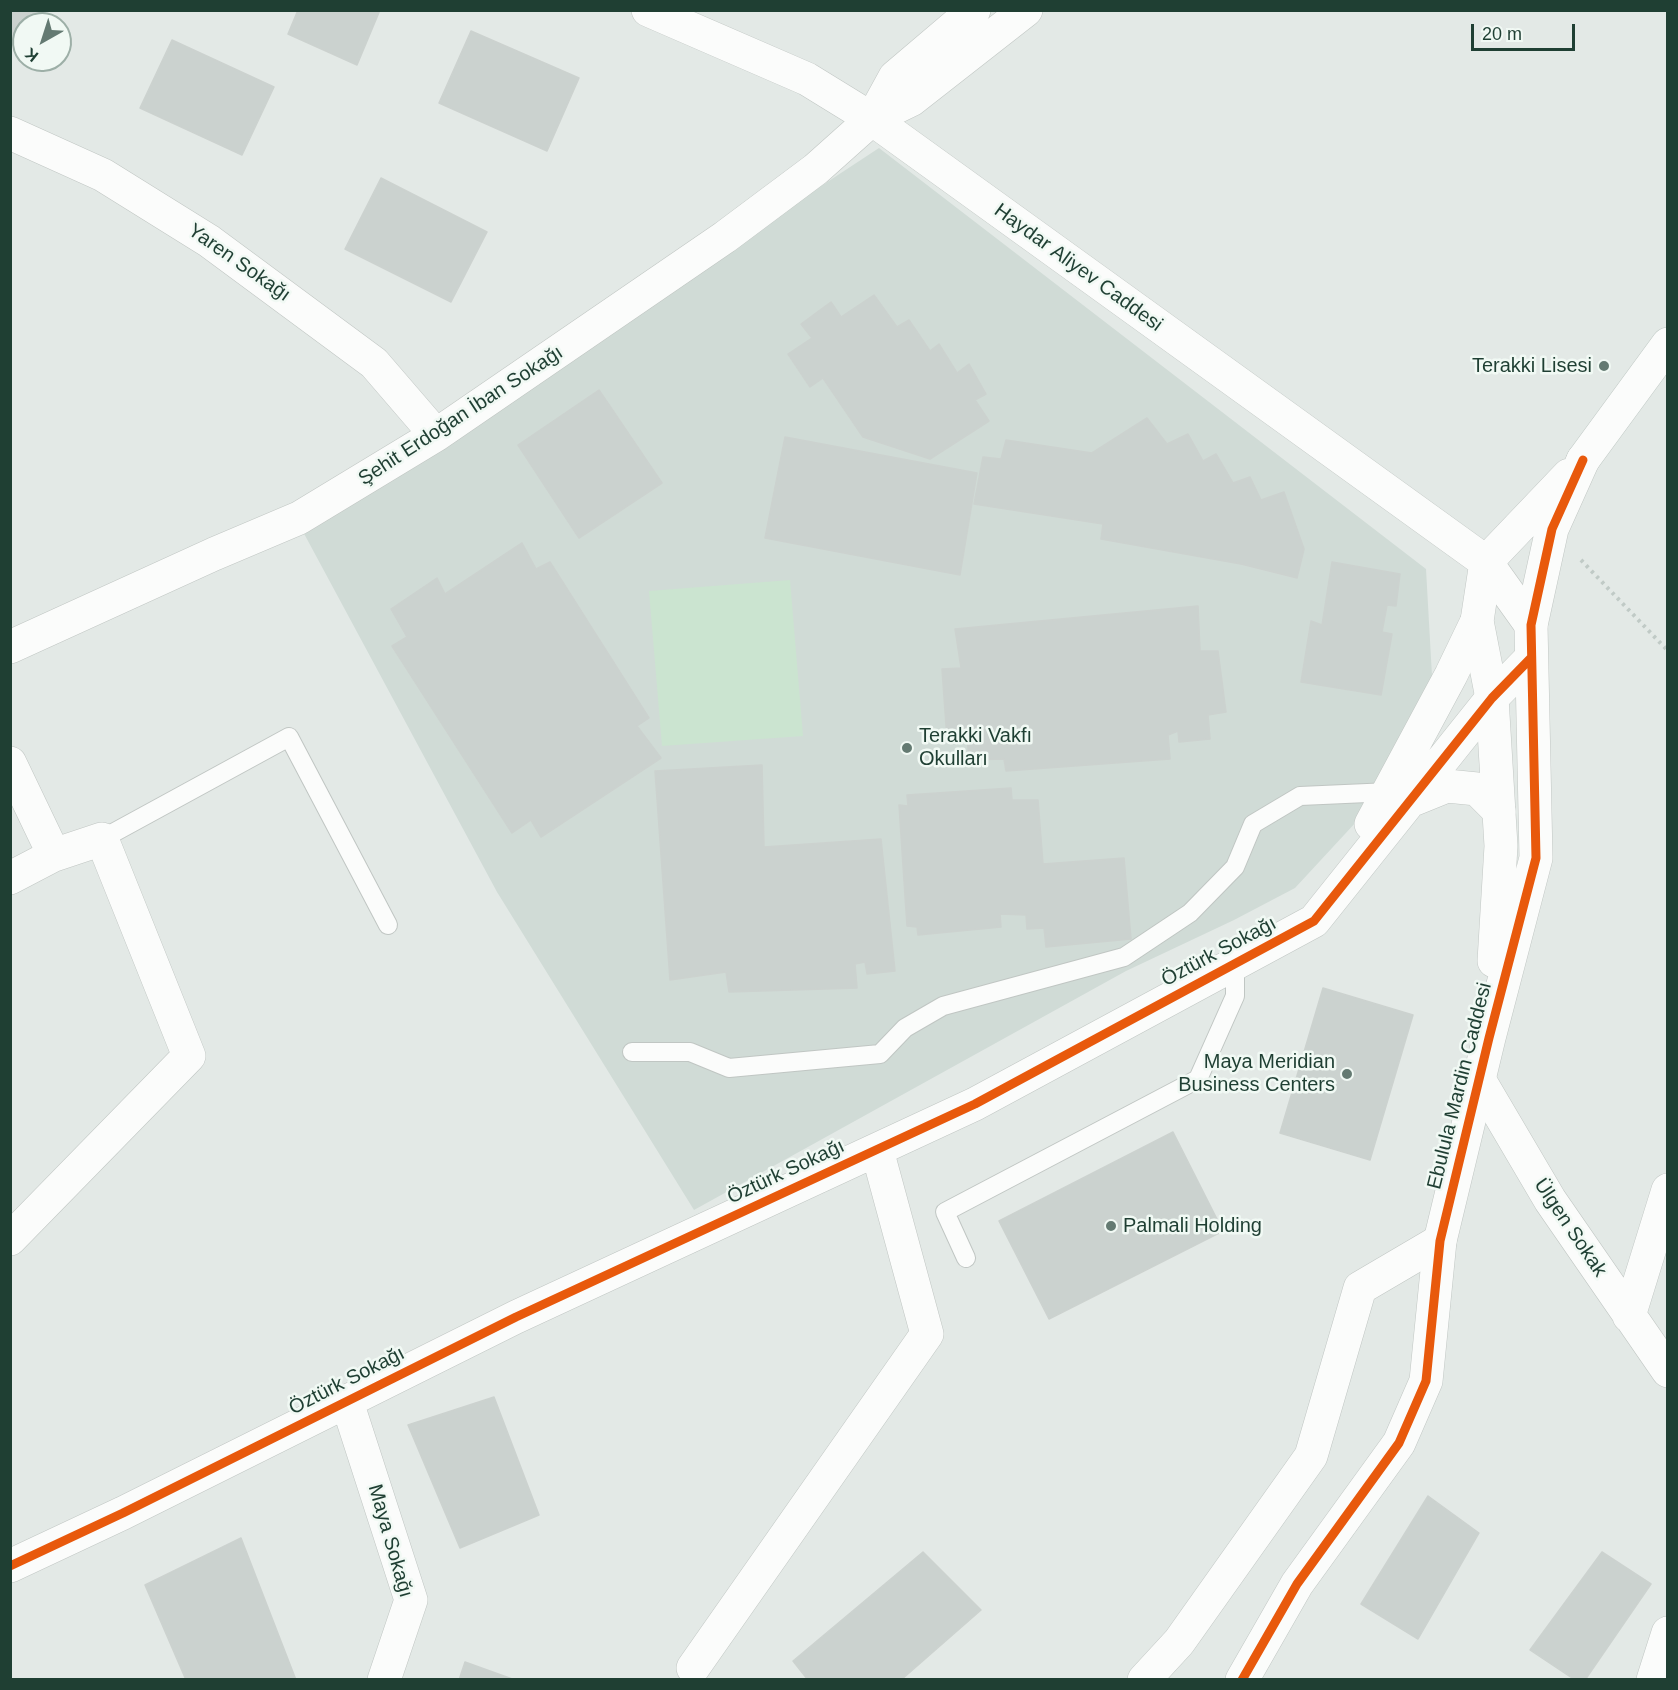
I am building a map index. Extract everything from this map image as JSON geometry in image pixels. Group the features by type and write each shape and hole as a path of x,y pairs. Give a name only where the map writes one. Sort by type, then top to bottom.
{"street":[{"name":"Haydar Aliyev Caddesi","path":"648,10 807,79 872,119 1486,562 1531,625"},
{"path":"872,119 895,77 974,10"},
{"path":"872,119 912,100 1026,10"},
{"name":"Şehit Erdoğan İban Sokağı","path":"10,647 299,518 436,435 725,237 816,169 872,119"},
{"name":"Yaren Sokağı","path":"10,133 103,175 219,247 374,363 436,435"},
{"name":"Ebulula Mardin Caddesi","path":"1242,1680 1297,1584 1399,1443 1426,1381 1440,1241 1489,1038 1536,858 1531,625 1552,529 1583,460 1668,344"},
{"path":"1489,1038 1501,846 1492,698 1477,621 1486,562 1583,460"},
{"name":"Öztürk Sokağı","path":"1400,796 1477,621"},
{"name":"Öztürk Sokağı","path":"10,1566 516,1317 975,1104 1314,921 1400,796 1531,658"},
{"path":"10,763 54,855"},
{"path":"1400,796 1447,786 1477,789 1498,811"},
{"path":"10,878 54,855 102,839 189,1056 10,1239"},
{"name":"Ülgen Sokak","path":"1480,1080 1550,1200 1668,1371"},
{"path":"693,1668 927,1334 877,1149"},
{"path":"1629,1316 1668,1190"},
{"path":"1144,1680 1179,1642 1311,1456 1360,1288 1440,1241"},
{"name":"Maya Sokağı","path":"347,1402 411,1600 384,1680"},
{"path":"1653,1680 1667,1637"}],"lane":[{"path":"102,839 289,737 388,926"},
{"path":"632,1052 690,1052 729,1068 880,1054 905,1028 943,1006 1124,957 1190,913 1235,867 1253,824 1300,795 1400,796"},
{"path":"966,1258 945,1212 1198,1079 1235,996 1235,964"}],"path":[{"path":"1552,529 1668,651"}],"shaded area":[{"name":"Terakki Vakfı Okulları","path":"879,148 1426,569 1432,676 1357,821 1295,888 1234,920 1126,971 694,1210 497,892 301,528"}],"green space":[{"path":"790,580 803,736 662,746 649,591"}],"building":[{"path":"10,10 46,10 45,12 12,12 12,44 10,43"},
{"path":"298,10 380,10 357,65 288,34"},
{"path":"471,31 579,78 547,151 439,103"},
{"path":"172,40 274,87 242,155 140,108"},
{"path":"381,178 487,232 451,302 345,249"},
{"path":"874,295 897,327 909,320 930,351 939,344 957,373 969,364 986,394 975,400 989,421 930,459 863,437 823,378 810,387 788,354 812,338 801,324 831,302 841,317"},
{"path":"599,390 662,483 579,538 518,445"},
{"path":"1147,418 1167,444 1188,434 1203,461 1216,454 1233,483 1250,477 1261,500 1284,492 1304,549 1297,578 1241,564 1101,539 1103,524 974,504 983,457 1001,459 1006,440 1092,453"},
{"path":"785,437 977,473 960,575 765,538"},
{"path":"522,543 536,569 550,562 649,718 637,726 661,758 541,837 531,820 512,833 392,646 407,637 391,609 437,578 445,594"},
{"path":"1332,562 1400,574 1396,606 1387,605 1382,632 1392,634 1381,695 1301,682 1311,621 1322,625"},
{"path":"1198,606 1200,651 1218,651 1226,712 1208,715 1210,739 1179,742 1178,731 1168,735 1170,759 1006,771 1004,759 969,760 967,736 947,739 942,669 961,668 955,629"},
{"path":"762,765 764,847 881,839 895,971 867,974 865,962 855,964 857,988 729,992 726,972 670,980 655,771"},
{"path":"1011,788 1012,800 1038,800 1043,864 1124,858 1131,939 1046,947 1044,928 1027,929 1026,915 1000,914 1001,927 918,935 917,927 907,926 899,805 908,806 907,795"},
{"name":"Maya Meridian Business Centers","path":"1323,988 1413,1015 1370,1160 1280,1133"},
{"name":"Palmali Holding","path":"1173,1132 1223,1231 1049,1319 999,1221"},
{"path":"494,1397 539,1515 460,1548 408,1425"},
{"path":"1428,1496 1479,1533 1418,1639 1361,1604"},
{"path":"241,1538 296,1680 186,1680 145,1585"},
{"path":"923,1552 981,1610 901,1680 808,1680 793,1661"},
{"path":"1602,1552 1651,1584 1585,1680 1575,1680 1530,1650"},
{"path":"465,1662 515,1680 459,1680"}],"cycle path":[{"path":"1242,1680 1297,1584 1399,1443 1426,1381 1440,1241 1489,1038 1536,858 1531,625 1552,529 1583,460"},
{"path":"10,1566 123,1513 516,1317 975,1104 1314,921 1492,698 1531,658"}],"place":[{"name":"Terakki Lisesi","path":"1604,366"},
{"name":"Terakki Vakfı Okulları","path":"907,748"},
{"name":"Maya Meridian Business Centers","path":"1347,1074"},
{"name":"Palmali Holding","path":"1111,1226"}]}
